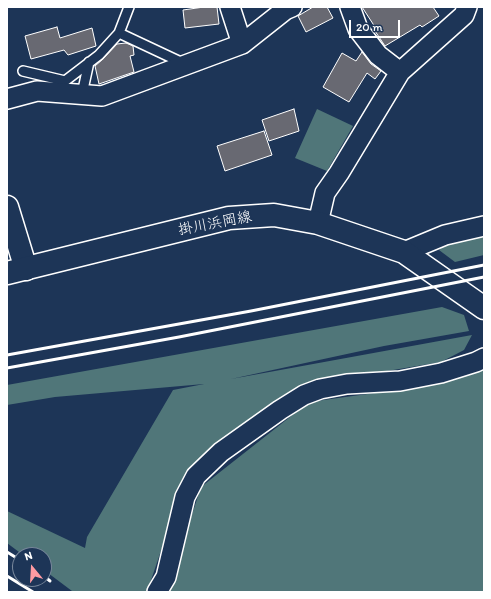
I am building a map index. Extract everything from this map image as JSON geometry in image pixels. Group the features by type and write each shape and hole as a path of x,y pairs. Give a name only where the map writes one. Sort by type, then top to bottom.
{"main road":[{"path":"7,207 16,271"},
{"name":"掛川浜岡線","path":"16,271 229,218 274,215 318,223 412,257 478,304"}],"street":[{"path":"230,7 242,44"},
{"path":"7,99 37,91 102,96 242,44 285,10 292,7"},
{"path":"350,7 358,29 378,55 400,72"},
{"path":"318,223 325,193 339,173 400,72 464,15 467,7"},
{"path":"412,257 445,235 484,226"},
{"path":"157,592 166,577 185,497 196,476 227,448 280,410 304,395 320,389 347,384 400,381 441,373 484,358"}],"lane":[{"path":"23,71 65,81 99,55 120,33 129,7"},
{"path":"120,33 186,64"},
{"path":"82,94 89,62"}],"green space":[{"path":"317,109 353,126 327,171 295,158"},
{"path":"484,233 484,255 455,262 439,250 450,241"},
{"path":"442,307 464,315 469,331 384,346 231,379 472,335 464,350 441,362 304,385 185,480 147,592 71,592 72,591 52,576 52,547 12,547 7,543 7,511 85,548 87,537 173,390 204,384 55,397 7,405 7,385"},
{"path":"484,369 484,592 162,592 171,578 201,487 309,402 382,392"}],"building":[{"path":"217,7 219,24 185,28 183,10"},
{"path":"313,7 327,7 333,18 306,32 298,16"},
{"path":"362,7 433,7 439,16 422,27 420,25 385,46"},
{"path":"57,27 60,38 92,28 96,46 68,55 64,50 31,59 25,36"},
{"path":"126,43 133,46 134,55 130,56 134,72 99,84 95,66 117,44"},
{"path":"362,52 371,64 381,71 375,79 367,73 349,102 323,87 342,53 356,61"},
{"path":"294,109 299,131 269,141 262,120"},
{"path":"264,131 272,155 225,171 217,146"}],"railway":[{"path":"7,355 251,311 484,265"},
{"path":"7,368 179,337 484,277"},
{"path":"7,552 12,555"},
{"path":"7,576 33,592"}]}
